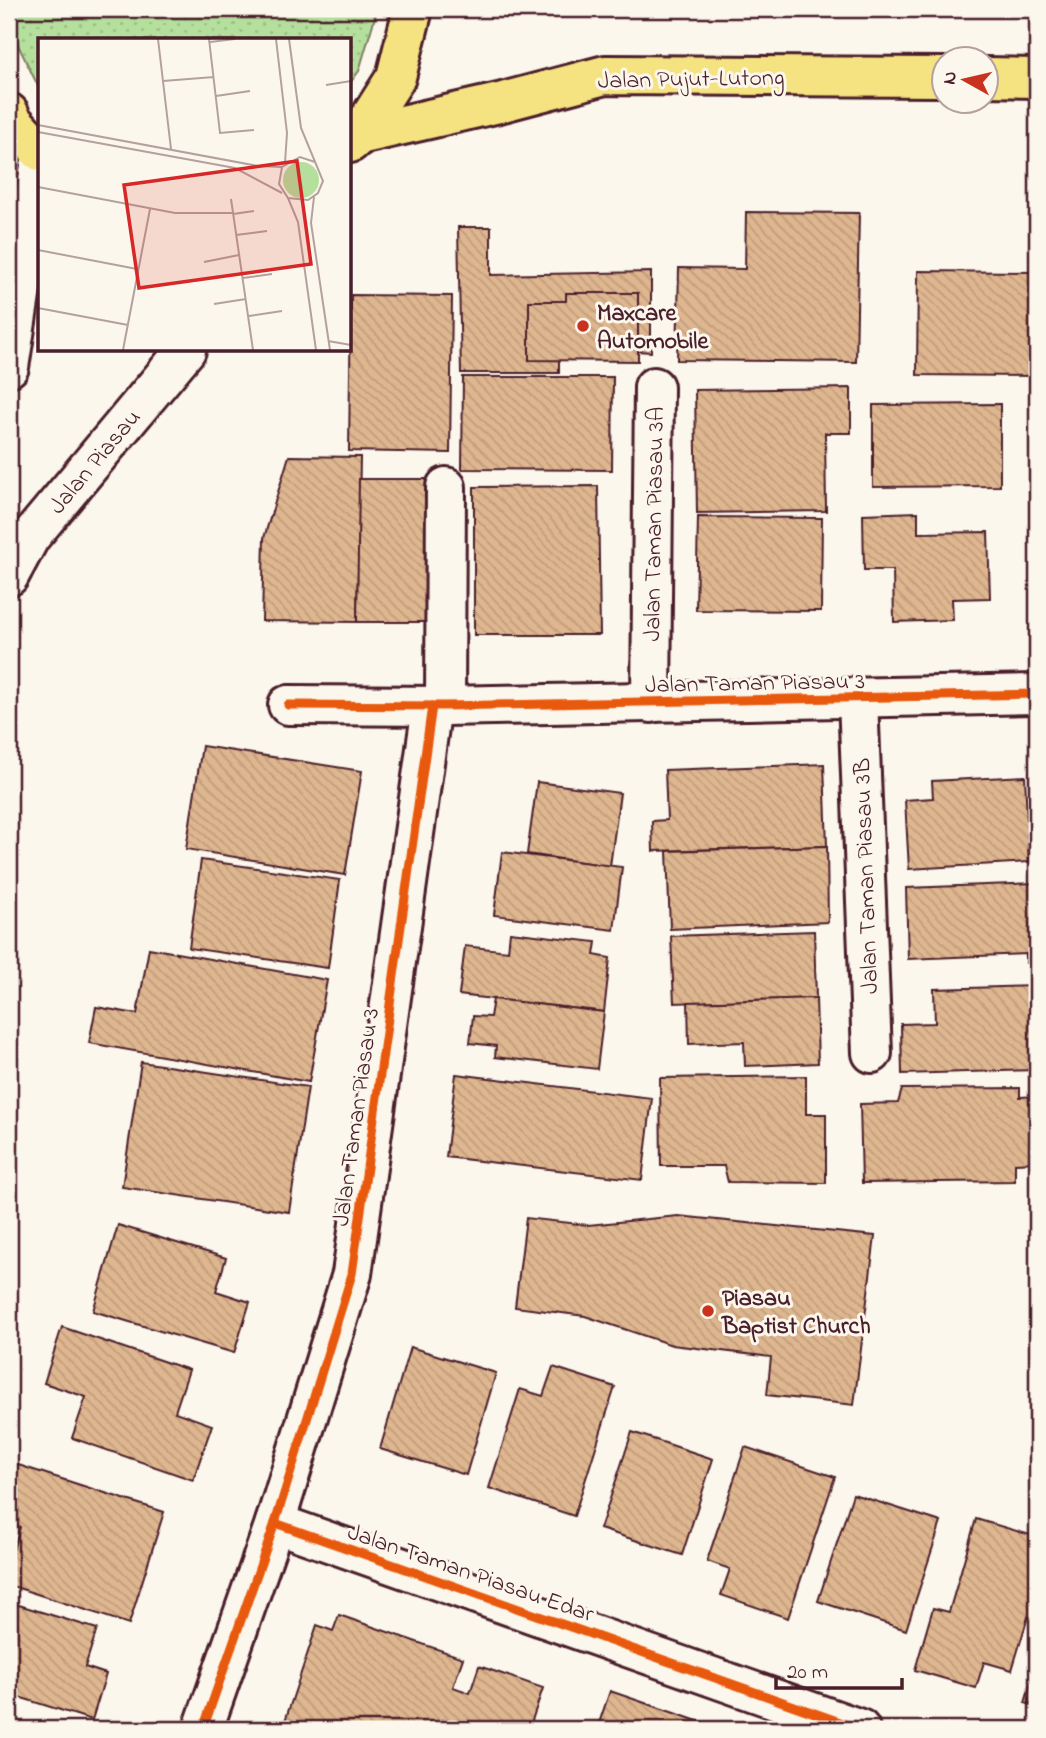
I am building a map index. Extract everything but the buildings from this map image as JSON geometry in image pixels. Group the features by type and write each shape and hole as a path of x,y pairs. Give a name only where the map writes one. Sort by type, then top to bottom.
{"highway":[{"path":"355,139 396,77 413,9"},
{"name":"Jalan Pujut-Lutong","path":"355,139 605,75 930,77"},
{"path":"1000,77 1037,78"},
{"path":"10,117 38,149"}],"street":[{"path":"9,367 38,179"},
{"name":"Jalan Piasau","path":"9,576 30,537 184,352"},
{"name":"Jalan Taman Piasau 3A","path":"651,703 654,387"},
{"path":"438,706 446,487"},
{"name":"Jalan Taman Piasau 3","path":"288,705 651,703 1037,694"},
{"name":"Jalan Taman Piasau 3B","path":"858,699 872,1053"},
{"name":"Jalan Taman Piasau 3","path":"275,1523 352,1274 438,706"},
{"path":"203,1729 275,1523"},
{"name":"Jalan Taman Piasau Edar","path":"275,1523 854,1728"}],"green space":[{"path":"12,9 377,9 359,71 352,80 352,38 38,38 38,86 17,43"}],"cycle path":[{"path":"288,705 445,706 1037,694"},
{"path":"203,1729 275,1523 352,1274 432,706"},
{"path":"275,1523 860,1729"}],"place":[{"name":"Maxcare Automobile","path":"583,326"},
{"name":"Piasau Baptist Church","path":"708,1311"}]}
